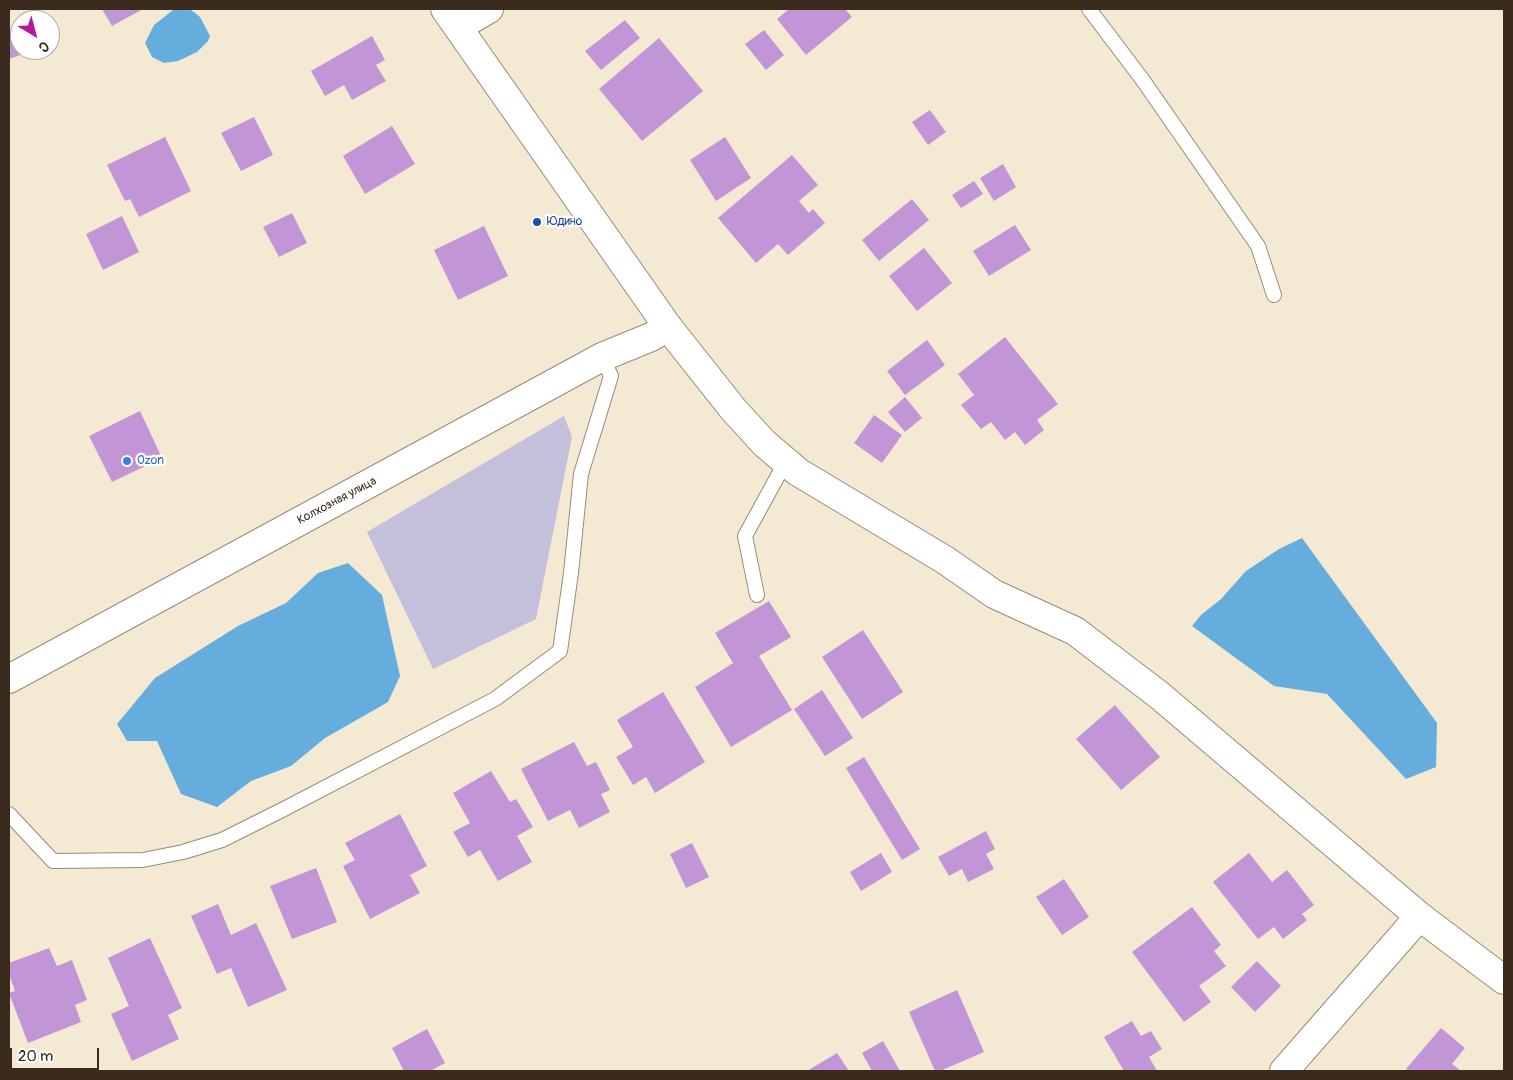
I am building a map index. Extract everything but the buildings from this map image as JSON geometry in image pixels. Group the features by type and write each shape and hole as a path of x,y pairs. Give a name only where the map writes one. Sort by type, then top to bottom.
{"street":[{"path":"488,9 451,18 668,327 733,409 764,443 798,472 945,560 994,594 1075,632 1159,696 1419,916 1504,980"},
{"name":"Колхозная улица","path":"9,679 602,357 651,337 668,327"},
{"path":"1284,1071 1419,916"}],"lane":[{"path":"1089,9 1142,79 1258,246 1274,295"},
{"path":"9,814 53,861 143,860 183,852 222,840 496,699 560,651 572,573 581,474 611,376 602,357"},
{"path":"757,595 745,536 786,462"}],"shaded area":[{"path":"564,416 572,437 536,619 433,669 367,532"}],"water":[{"path":"190,9 200,17 210,36 208,41 197,52 178,61 164,63 152,57 145,43 154,25 173,10"},
{"path":"1302,538 1437,723 1436,767 1406,779 1327,694 1274,686 1192,626 1201,615 1221,599 1246,571 1279,549"},
{"path":"348,563 382,595 400,676 388,702 325,738 291,766 251,781 217,807 181,794 157,741 127,741 117,724 155,678 238,626 286,603 318,573"}],"place":[{"name":"Юдино","path":"537,222"},
{"name":"Ozon","path":"127,461"}]}
